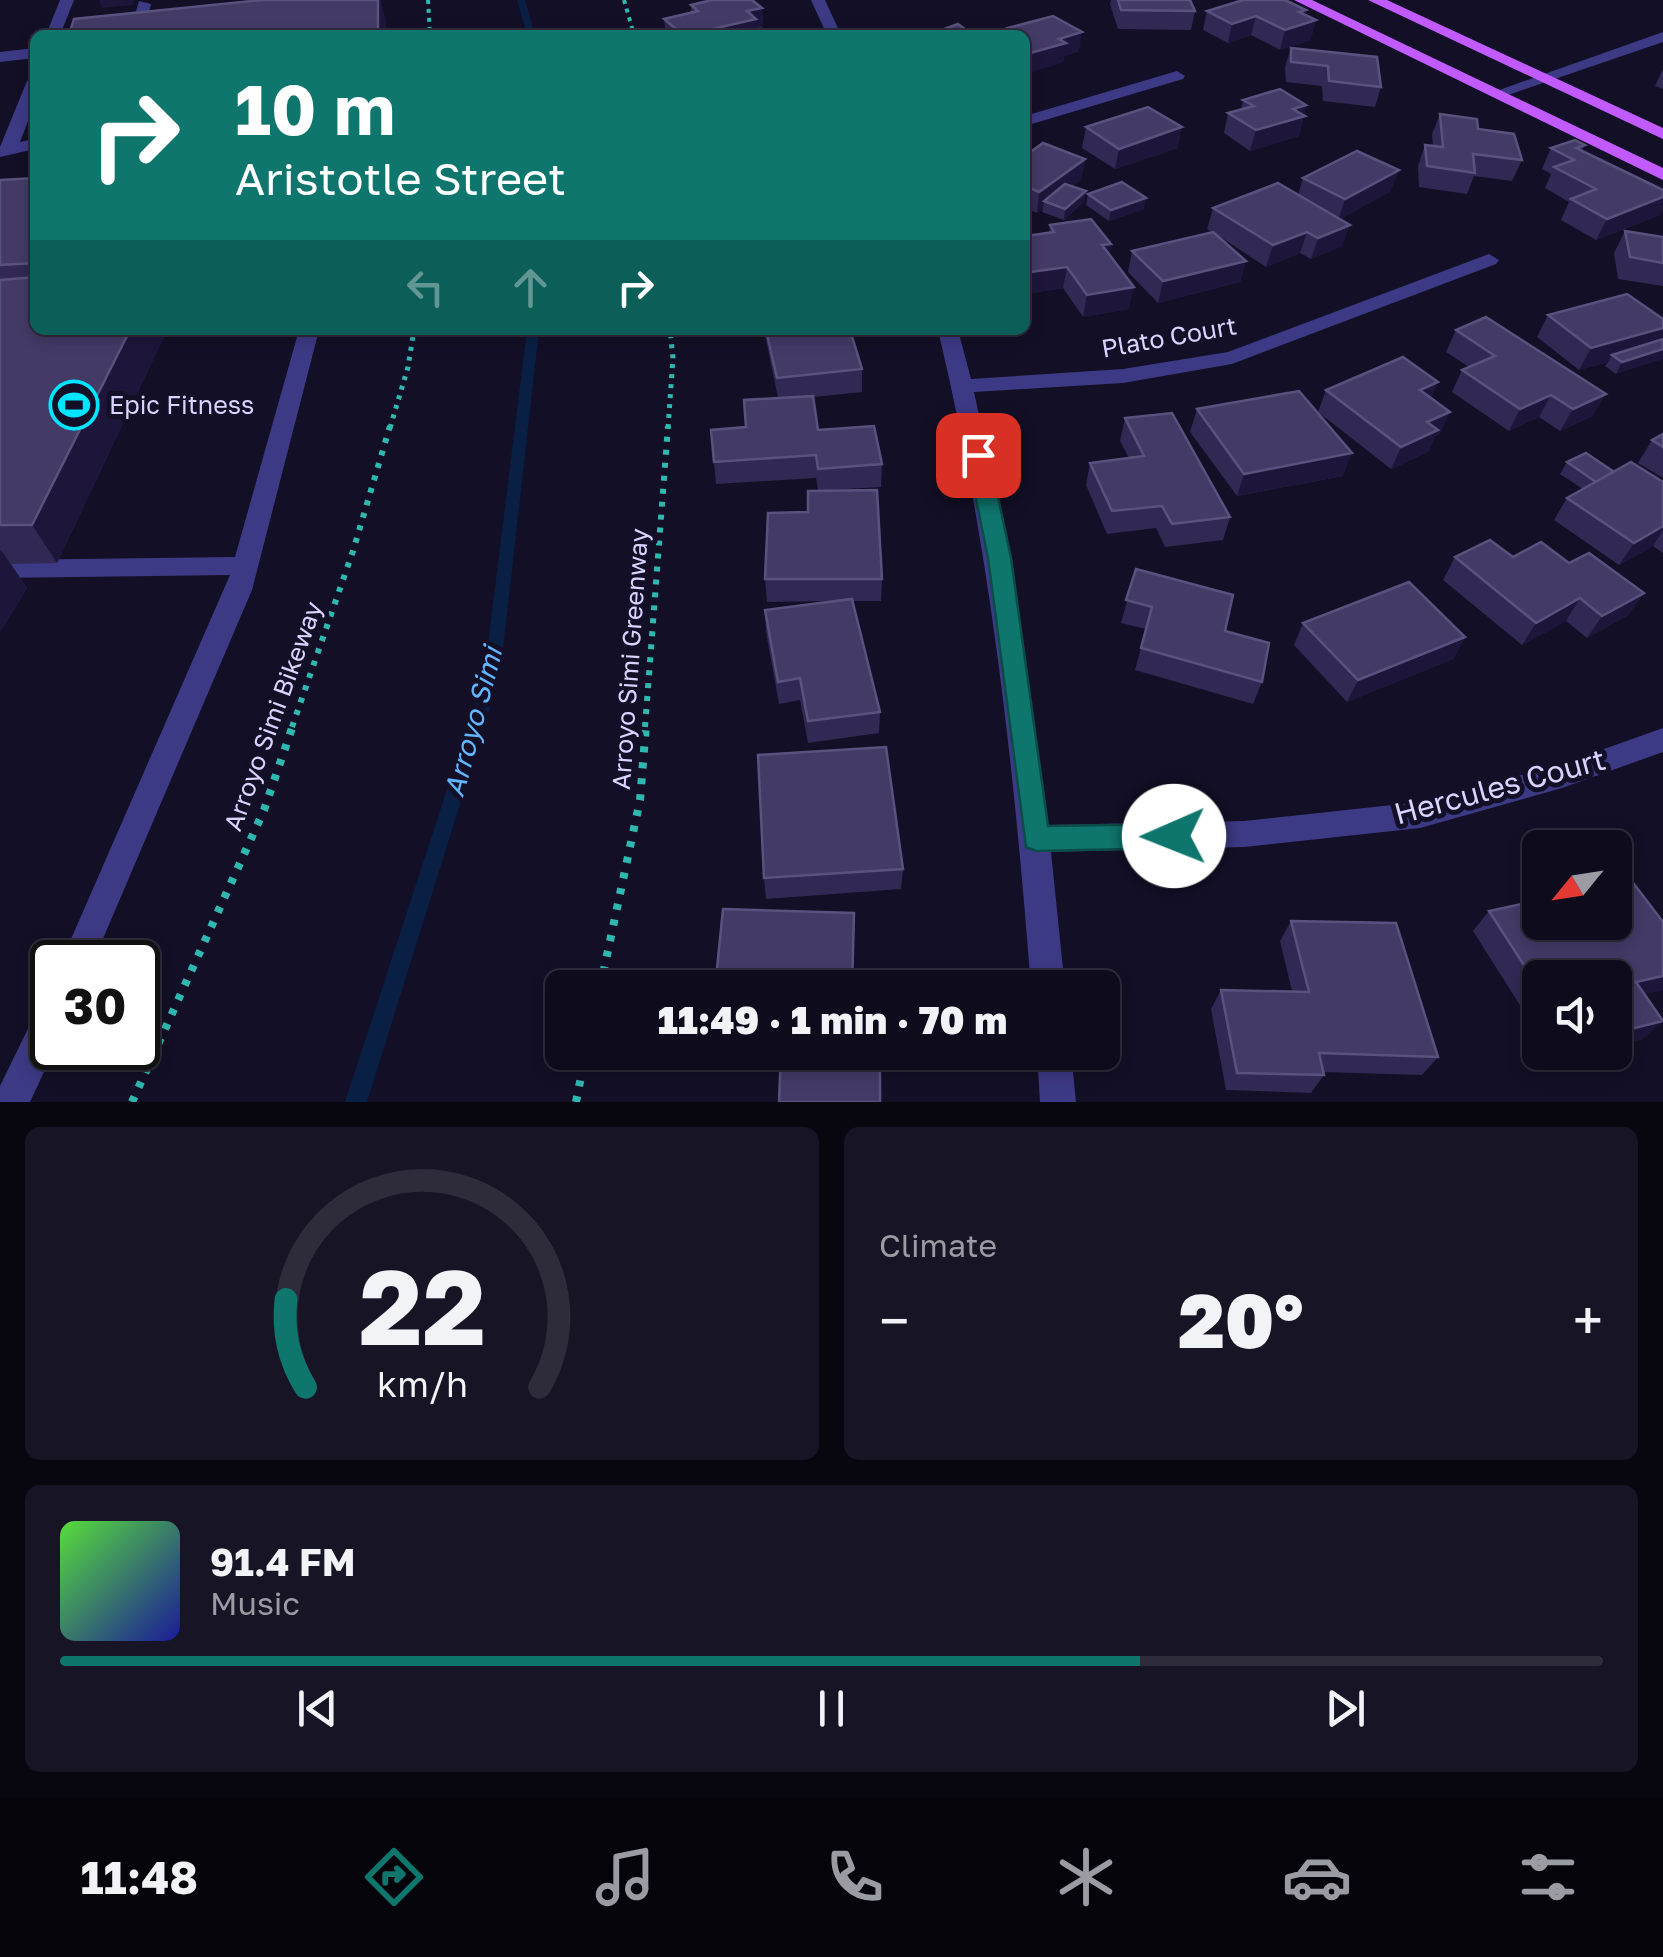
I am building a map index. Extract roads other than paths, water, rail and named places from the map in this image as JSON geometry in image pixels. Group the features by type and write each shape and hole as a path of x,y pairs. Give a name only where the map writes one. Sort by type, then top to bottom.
{"main road":[{"path":"1300,0 1663,176"},
{"path":"1375,0 1663,134"}],"street":[{"path":"55,30 67,0"},
{"path":"818,0 832,30"},
{"path":"135,30 144,4"},
{"path":"1496,94 1663,37"},
{"path":"0,57 30,54"},
{"path":"1030,120 1177,76"},
{"path":"4,151 30,91"},
{"path":"4,151 30,145"},
{"name":"Plato Court","path":"963,386 1124,376 1232,358 1489,260"},
{"path":"87,940 240,590 308,335"},
{"path":"949,335 1000,558 1036,839 1047,970"},
{"path":"0,568 246,566"},
{"name":"Hercules Court","path":"1036,839 1244,834 1420,815 1562,776 1663,740"},
{"path":"12,1084 30,1053"},
{"path":"1055,1070 1058,1102"}],"waterway":[{"name":"Arroyo Simi","path":"521,0 530,30"},
{"name":"Arroyo Simi","path":"356,1102 492,676 532,335"}],"place":[{"name":"Epic Fitness","path":"74,405"}]}
